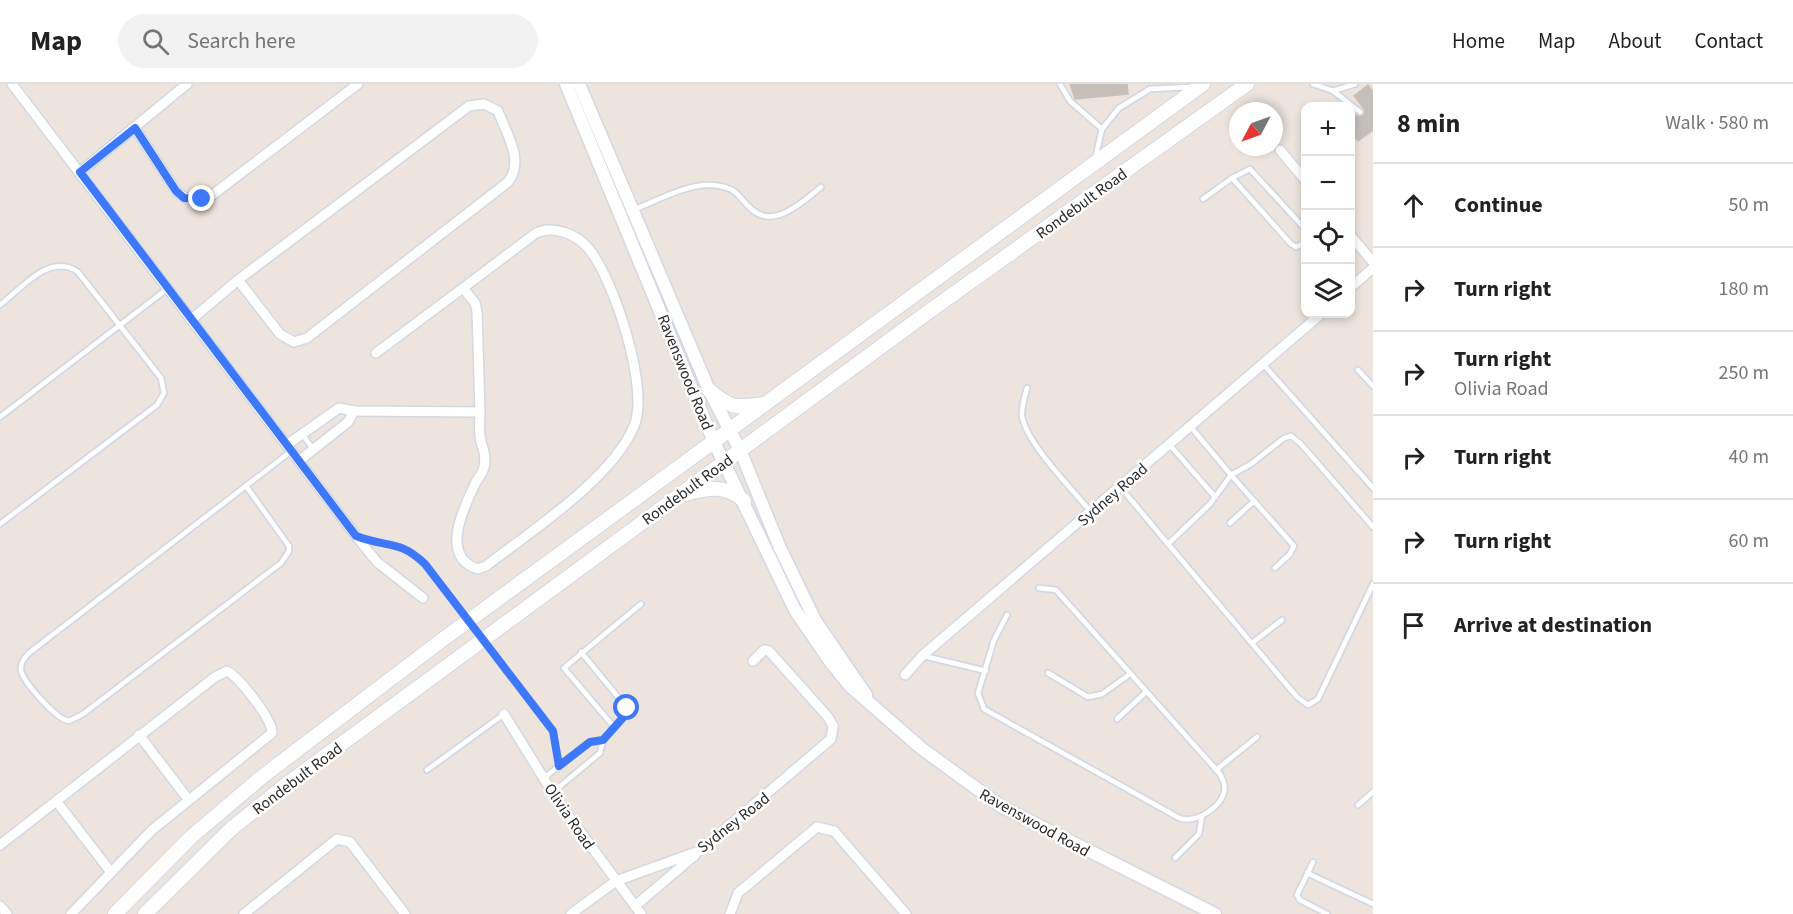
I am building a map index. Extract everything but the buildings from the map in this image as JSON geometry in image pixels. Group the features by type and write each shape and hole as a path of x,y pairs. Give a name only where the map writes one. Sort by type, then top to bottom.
{"main road":[{"name":"Rondebult Road","path":"145,914 231,829 283,787 676,496 1246,84"},
{"name":"Rondebult Road","path":"115,914 191,837 263,776 442,640 1201,85"},
{"path":"709,390 728,405 738,408 768,403"},
{"path":"676,496 720,488 736,493 744,501"}],"street":[{"path":"12,84 356,536 377,562 423,598"},
{"path":"80,172 187,84"},
{"path":"135,128 176,191 184,198 202,199 210,196 358,84"},
{"name":"Ravenswood Road","path":"566,84 709,390 740,450 800,591 815,620 858,680 871,705"},
{"name":"Ravenswood Road","path":"579,84 714,442 744,501 777,575 806,628 850,686 957,777 1002,807 1215,914"},
{"path":"191,320 238,280 469,106 484,104 498,111 516,159 516,170 508,182 307,338 294,342 280,334 238,280"},
{"path":"1283,154 1301,176"},
{"path":"376,353 536,233 549,229 556,230 589,248 611,293 632,347 637,415 634,426 614,457 596,478 559,510 486,566 478,569 471,566 458,553 455,542 463,514 484,469 485,449 480,438 477,311 475,303 463,288"},
{"path":"1355,241 1373,262"},
{"path":"1355,284 1373,268"},
{"name":"Sydney Road","path":"905,675 922,656 1316,318"},
{"path":"290,447 302,433 339,408 354,411 480,412"},
{"path":"300,460 348,422 354,411"},
{"name":"Sydney Road","path":"571,914 615,880 699,851 823,748 833,733 828,717 769,651 764,650 753,661"},
{"path":"0,846 221,673 227,671 236,676 269,721 272,733 188,799 110,872 71,914"},
{"name":"Olivia Road","path":"504,714 553,792 638,910"},
{"path":"139,735 188,799"},
{"path":"57,802 110,872"},
{"path":"730,914 738,893 817,827 834,831 906,914"},
{"path":"244,914 337,839 344,838 350,842 405,914"},
{"path":"638,910 699,851"},
{"path":"0,906 7,914"}],"lane":[{"path":"1060,84 1070,101 1102,129"},
{"path":"1145,84 1150,89"},
{"path":"1312,84 1333,91 1360,112"},
{"path":"1333,91 1355,84"},
{"path":"1093,164 1102,129 1113,113 1150,89 1201,85"},
{"path":"1203,199 1232,178 1250,170 1301,226"},
{"path":"1232,178 1291,244 1296,247 1301,244"},
{"path":"627,212 694,187 713,185 736,192 755,213 765,216 797,206 821,187"},
{"path":"0,305 50,266 63,264 78,272 161,378 164,393 162,399 0,524"},
{"path":"0,417 168,289"},
{"path":"1263,364 1373,488"},
{"path":"1358,370 1373,386"},
{"path":"1027,388 1022,414 1027,431 1051,465 1091,512"},
{"path":"1190,426 1294,546 1290,554 1275,568"},
{"path":"302,433 313,449"},
{"path":"1168,544 1215,497 1231,475 1251,464 1284,438 1291,436 1301,444 1373,527"},
{"path":"1169,444 1215,497"},
{"path":"246,486 289,546 281,563 83,714 69,721 56,716 23,676 21,668 23,659 246,486 290,447"},
{"path":"1127,495 1297,697 1308,705 1318,699 1373,584"},
{"path":"1230,523 1254,501"},
{"path":"1007,615 994,640 978,693 984,709 1179,818 1188,821 1202,816 1224,794 1223,781 1216,770 1056,590 1039,588"},
{"path":"614,727 564,671 565,665 641,604"},
{"path":"1252,643 1282,620"},
{"path":"553,792 600,753 603,740 628,712 626,704 581,652"},
{"path":"922,656 986,671"},
{"path":"1048,673 1088,697 1102,694 1130,674"},
{"path":"1117,719 1146,692"},
{"path":"427,770 504,714"},
{"path":"1216,770 1257,737"},
{"path":"544,777 590,742 603,740"},
{"path":"1358,805 1373,792"},
{"path":"1174,858 1198,834 1202,816"},
{"path":"1313,862 1297,891 1300,900 1327,914"},
{"path":"1307,873 1373,904"}],"path":[{"path":"356,536 372,542 404,547 425,564 553,731 559,766"}],"route":[{"path":"202,199 184,198 176,191 135,128 80,172 356,536 372,542 404,547 425,564 553,731 559,766 590,742 603,740 628,712 627,708"}]}
